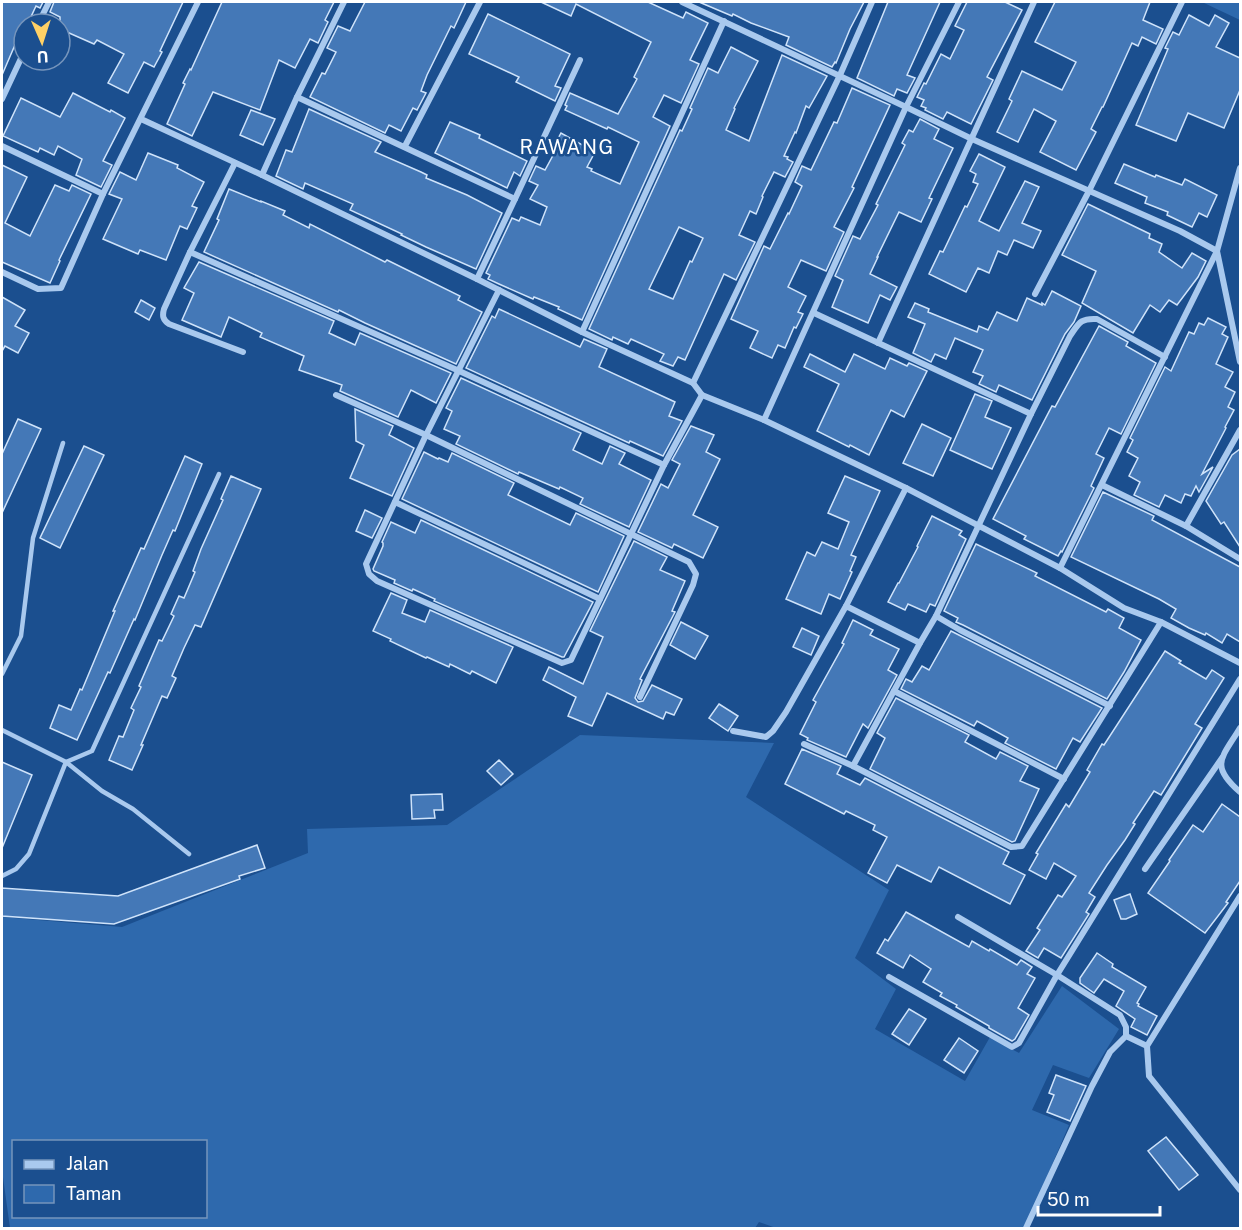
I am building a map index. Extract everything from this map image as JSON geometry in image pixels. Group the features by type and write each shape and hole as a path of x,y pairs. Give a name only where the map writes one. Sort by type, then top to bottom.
{"street":[{"path":"2,272 38,288 61,288 103,194 198,2"},
{"path":"262,175 344,2"},
{"path":"405,146 480,2"},
{"path":"682,2 840,75 972,140 1180,231 1217,251 1240,362"},
{"path":"693,383 840,75 872,2"},
{"path":"764,420 906,107 959,2"},
{"path":"878,343 1034,2"},
{"path":"1035,294 1089,191 1182,2"},
{"path":"582,332 724,21"},
{"path":"477,279 580,60"},
{"path":"2,99 15,72"},
{"path":"297,97 515,199"},
{"path":"141,118 477,279 582,332 693,383 702,395 764,420 906,488 1060,568 1124,608 1161,622 1240,663"},
{"path":"2,146 103,194"},
{"path":"235,163 190,252 162,315 169,324 243,352"},
{"path":"1060,568 1217,251 1240,168"},
{"path":"190,252 457,370 664,465"},
{"path":"499,290 457,370 366,564 369,574 377,581 562,663 571,660 664,465 702,395"},
{"path":"814,313 1031,414"},
{"path":"853,766 936,616 1031,414 1077,325 1086,319 1097,319 1165,357"},
{"path":"336,395 426,435 689,561 696,574 693,585 640,697"},
{"path":"1186,526 1240,430"},
{"path":"1102,486 1186,526 1240,560"},
{"path":"733,731 766,737 786,712 846,606 906,488"},
{"path":"394,502 600,599"},
{"path":"846,606 920,643"},
{"path":"936,616 1110,706"},
{"path":"804,744 853,766 1011,847 1022,846 1161,622"},
{"path":"889,977 1012,1047 1019,1043 1057,975 1240,679"},
{"path":"894,692 1064,779"},
{"path":"1145,869 1222,758 1240,728"},
{"path":"1222,758 1222,772 1227,781 1240,792"},
{"path":"1240,897 1147,1046 1149,1077 1240,1190"},
{"path":"958,916 1120,1015 1126,1027 1126,1036 1110,1052 1092,1086 1026,1228"},
{"path":"1126,1036 1147,1046"}],"lane":[{"path":"2,674 21,636 33,538 63,443"},
{"path":"2,876 16,869 29,854 66,762 92,751 219,474"},
{"path":"2,730 66,762 102,791 133,809 189,854"}],"green space":[{"path":"1202,2 1240,2 1240,20"},
{"path":"580,735 774,743 746,797 889,890 855,958 896,989 875,1029 965,1081 990,1037 1019,1053 1062,986 1119,1029 1089,1078 1053,1065 1032,1110 1069,1125 1025,1228 776,1228 759,1222 755,1228 10,1228 2,1170 2,917 122,927 308,853 307,829 447,825"}],"building":[{"path":"2,2 43,2 40,8 36,6 33,12 12,12 12,52 2,75"},
{"path":"54,2 183,2 154,67 144,62 128,93 108,83 124,54 97,40 94,44 72,34 72,12 50,12"},
{"path":"222,2 334,2 325,20 328,22 318,43 310,39 295,68 279,60 260,110 213,92 192,136 167,124 185,84 183,83"},
{"path":"365,2 466,2 454,28 451,26 427,75 421,91 426,93 417,110 413,108 401,131 389,125 385,133 310,97 336,52 327,48 338,26 350,31"},
{"path":"541,2 648,2 683,18 686,12 708,23 690,60 699,64 681,103 664,95 653,117 670,126 582,320 558,309 559,307 534,297 533,299 488,279 490,275 486,273 512,218 519,221 521,217 540,225 547,207 530,199 538,185 529,181 536,166 545,170 557,148 554,146 561,133 595,152 587,167 592,169 591,171 620,184 639,142 565,110 567,106 565,105 570,93 618,114 637,79 634,77 651,42 576,4 571,16"},
{"path":"699,2 864,2 836,63 832,67 786,45 789,37"},
{"path":"888,2 940,2 907,75 915,78 907,93 897,89 894,96 857,78"},
{"path":"967,2 1005,2 1022,10 987,77 993,80 971,124 947,112 943,119 925,110 926,108 921,106 924,100 917,97 941,54 950,59 964,30 955,26"},
{"path":"1055,2 1150,2 1143,20 1163,29 1156,44 1142,37 1138,46 1132,43 1091,129 1096,132 1076,170 1040,152 1056,121 1034,109 1018,142 997,132 1012,101 1009,99 1022,71 1062,90 1076,62 1035,42"},
{"path":"488,14 570,54 555,86 561,88 555,101 516,82 519,77 469,54"},
{"path":"1189,15 1209,26 1215,15 1229,23 1216,47 1240,58 1240,90 1224,128 1188,113 1176,141 1136,125 1168,49 1165,48 1173,32 1179,35"},
{"path":"731,47 758,61 734,108 726,130 749,141 782,55 827,76 809,108 806,106 784,156 793,162 785,177 774,172 756,214 750,211 739,235 755,242 736,280 724,274 685,360 678,357 673,366 660,361 664,354 631,339 628,344 613,337 612,340 589,329 680,130 682,131 708,68 718,73","holes":["679,227 703,238 673,299 649,289"]},
{"path":"852,88 890,105 852,187 854,188 834,227 844,232 826,271 801,260 788,287 806,296 798,312 803,314 796,328 794,327 785,348 778,345 772,358 750,348 758,331 731,319 764,246 770,249 802,186 795,182 802,166 811,170 834,122 837,123"},
{"path":"73,93 125,118 103,161 112,165 101,187 76,175 82,159 58,146 54,155 40,148 38,152 3,136 21,98 60,117"},
{"path":"309,109 381,142 375,152 421,172 427,175 426,178 502,213 476,269 350,210 353,204 305,183 303,189 276,176 286,150 292,152"},
{"path":"251,110 275,119 263,145 240,135"},
{"path":"920,119 939,129 934,139 953,148 929,198 932,199 921,222 899,212 877,257 870,274 897,287 890,300 880,295 868,323 832,307 843,280 835,276 853,236 860,239 878,205 876,204 905,145 902,143 909,130 913,132"},
{"path":"450,122 480,135 479,138 527,161 520,176 514,172 507,188 435,153"},
{"path":"148,153 178,165 177,168 204,182 192,206 197,208 187,229 180,226 166,260 140,250 138,254 103,239 122,199 109,194 120,172 136,180"},
{"path":"979,154 1005,167 979,221 999,231 1025,181 1039,187 1022,223 1041,231 1033,248 1014,240 1007,255 998,251 989,273 978,268 966,292 929,274 978,184 973,182 976,174 970,171"},
{"path":"1124,164 1182,185 1185,179 1217,195 1207,217 1199,213 1192,227 1167,215 1168,212 1145,203 1147,197 1115,183"},
{"path":"2,165 27,177 5,223 30,236 55,185 69,191 72,185 91,194 50,283 2,262"},
{"path":"229,189 285,211 283,215 309,228 310,224 385,262 387,260 460,296 458,300 482,312 456,364 339,310 338,312 204,252 219,220 217,219"},
{"path":"1088,204 1150,234 1149,238 1162,244 1159,252 1182,268 1192,253 1206,261 1198,277 1177,305 1169,300 1160,312 1150,305 1133,333 1082,303 1096,271 1062,255"},
{"path":"199,262 334,321 329,333 355,345 360,333 451,373 436,403 411,390 398,417 340,391 342,385 299,370 304,356 260,337 262,333 229,317 221,337 182,320 194,293 184,288"},
{"path":"1052,291 1081,306 1032,400 999,385 996,392 979,384 983,376 973,372 983,350 955,338 946,359 935,354 931,362 913,353 925,324 908,317 915,303 929,309 928,312 977,332 979,326 988,330 997,312 1017,321 1027,298 1045,305"},
{"path":"2,297 25,310 15,326 29,333 18,353 5,346 2,351"},
{"path":"141,300 155,308 149,320 135,312"},
{"path":"499,309 580,347 584,339 607,349 599,367 675,402 669,416 682,421 663,456 630,441 629,443 466,368 492,316 495,318"},
{"path":"1208,318 1226,327 1222,334 1228,337 1216,364 1233,372 1225,387 1235,392 1228,407 1234,410 1202,474 1213,467 1199,492 1196,486 1191,496 1185,494 1181,503 1165,495 1159,507 1134,495 1140,482 1129,476 1138,458 1127,452 1133,440 1130,438 1165,367 1171,371 1189,332 1194,334 1199,323 1204,325"},
{"path":"1099,326 1128,342 1126,346 1156,363 1121,434 1109,428 1096,454 1104,458 1091,486 1094,488 1058,556 1024,539 1026,536 993,519 1052,406 1055,407"},
{"path":"810,354 845,372 854,354 885,369 890,358 907,366 909,363 927,371 904,417 891,410 869,455 817,431 839,384 804,367"},
{"path":"461,378 581,433 573,450 602,464 610,446 625,453 619,464 651,480 629,527 580,504 583,498 560,487 559,489 519,472 518,474 456,444 460,436 444,429 452,411 446,408"},
{"path":"975,394 992,401 985,417 1011,428 992,469 950,450"},
{"path":"355,409 393,426 389,435 414,448 392,496 350,478 364,445 356,441"},
{"path":"18,419 41,429 2,513 2,454"},
{"path":"922,424 951,438 933,476 903,463"},
{"path":"691,426 714,435 706,452 720,459 693,515 718,527 703,558 674,544 672,548 638,532 661,484 668,488 680,464 672,460"},
{"path":"84,446 104,455 60,548 40,538"},
{"path":"1240,449 1240,547 1224,522 1221,524 1206,501 1232,455"},
{"path":"424,452 448,462 452,453 514,483 508,495 570,525 576,513 624,536 598,592 402,499"},
{"path":"185,456 202,464 135,620 77,740 50,728 59,705 71,710 80,689 82,690 115,611 113,611 141,548 144,549"},
{"path":"231,476 261,489 201,627 195,625 184,648 172,676 176,678 167,698 162,696 132,770 109,760 119,736 123,737 134,710 131,708 141,687 139,686 159,640 162,641 174,616 171,614 179,596 184,598"},
{"path":"845,476 880,491 851,555 856,557 840,599 829,594 821,614 786,599 807,552 815,556 822,542 838,549 849,522 828,513"},
{"path":"1103,492 1154,516 1152,520 1240,567 1240,642 1227,634 1222,643 1206,633 1205,635 1189,628 1171,618 1176,609 1071,557"},
{"path":"365,510 382,518 372,538 356,531"},
{"path":"932,516 962,531 959,535 966,539 935,606 930,604 926,612 908,604 905,610 888,602"},
{"path":"421,520 593,602 564,657 434,601 435,599 413,589 412,591 394,583 395,580 374,571 383,546 382,542 391,522 415,533"},
{"path":"634,541 667,557 660,570 685,581 672,611 675,612 640,679 642,680 635,698 638,702 643,701 652,685 682,699 674,715 666,712 663,719 607,693 592,726 568,716 576,697 543,680 549,667 583,684 603,637 590,631"},
{"path":"976,544 1037,573 1035,576 1106,612 1108,609 1124,618 1119,628 1141,640 1107,699 956,622 958,618 944,611"},
{"path":"391,593 407,600 402,613 425,622 430,610 513,647 496,683 472,671 470,674 450,664 449,667 426,658 373,631"},
{"path":"853,620 873,630 870,635 899,649 888,670 897,675 868,728 863,724 846,757 807,740 808,738 800,734 816,702 813,700 844,644 842,643"},
{"path":"681,622 708,636 695,659 670,645"},
{"path":"802,628 819,636 811,655 793,647"},
{"path":"951,631 1102,708 1080,742 1073,738 1056,769 1005,743 1008,738 977,721 974,726 901,689 906,679 912,682 922,666 929,670"},
{"path":"1165,651 1181,661 1179,663 1206,679 1212,670 1224,678 1195,724 1202,728 1161,795 1154,791 1125,840 1089,893 1095,897 1086,912 1089,914 1061,958 1044,948 1038,958 1026,951 1040,930 1037,928 1058,895 1062,897 1076,876 1054,863 1046,879 1029,870 1038,854 1036,853 1066,804 1069,807 1090,772 1087,770 1102,744 1104,745"},
{"path":"896,698 969,735 965,742 996,759 1000,752 1028,766 1020,781 1039,789 1015,841 1012,842 870,769 885,738 877,733"},
{"path":"719,704 738,716 728,731 709,718"},
{"path":"802,749 841,766 837,774 860,785 865,778 1009,852 1003,864 1025,875 1010,904 939,867 931,882 897,865 887,883 868,873 887,837 873,830 875,825 846,811 844,814 785,784"},
{"path":"499,760 513,774 501,785 487,771"},
{"path":"2,762 32,775 2,848"},
{"path":"442,794 443,810 434,810 435,818 412,819 411,795"},
{"path":"1222,804 1240,817 1240,881 1226,902 1228,903 1205,933 1148,893 1193,825 1203,832"},
{"path":"257,845 265,868 114,924 2,916 2,888 118,896"},
{"path":"1130,894 1137,914 1121,919 1114,900"},
{"path":"906,912 969,947 972,941 1017,965 1021,960 1032,967 1027,974 1035,978 1018,1008 1029,1015 1015,1039 1012,1041 989,1028 940,996 942,993 923,982 931,969 910,955 903,968 877,953 885,939 888,941"},
{"path":"1097,953 1113,964 1112,967 1146,987 1137,1003 1138,1006 1157,1016 1147,1035 1131,1027 1135,1019 1116,1006 1124,991 1104,979 1094,993 1080,983 1080,978"},
{"path":"909,1009 926,1019 909,1045 892,1034"},
{"path":"959,1038 978,1051 964,1073 944,1060"},
{"path":"1056,1075 1086,1086 1070,1121 1047,1112 1054,1095 1049,1093"},
{"path":"1166,1137 1198,1175 1179,1190 1148,1151"}],"district":[{"name":"RAWANG","path":"567,147"}]}
